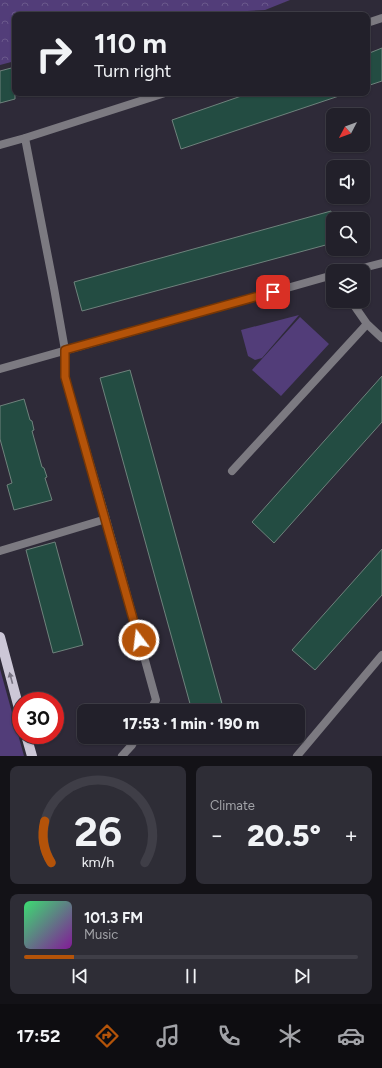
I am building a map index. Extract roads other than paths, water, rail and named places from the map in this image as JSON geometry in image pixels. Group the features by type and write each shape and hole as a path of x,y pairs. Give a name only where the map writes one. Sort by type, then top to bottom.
{"main road":[{"path":"0,637 15,692"},
{"path":"29,744 32,756"}],"street":[{"path":"370,22 382,18"},
{"path":"0,145 156,96"},
{"path":"25,138 65,350 65,377 156,700 154,704"},
{"path":"370,266 382,263"},
{"path":"0,370 65,350 326,278"},
{"path":"356,308 367,324 382,338"},
{"path":"232,471 367,324"},
{"path":"0,551 106,519"},
{"path":"297,756 382,655"},
{"path":"122,756 132,744"}]}
